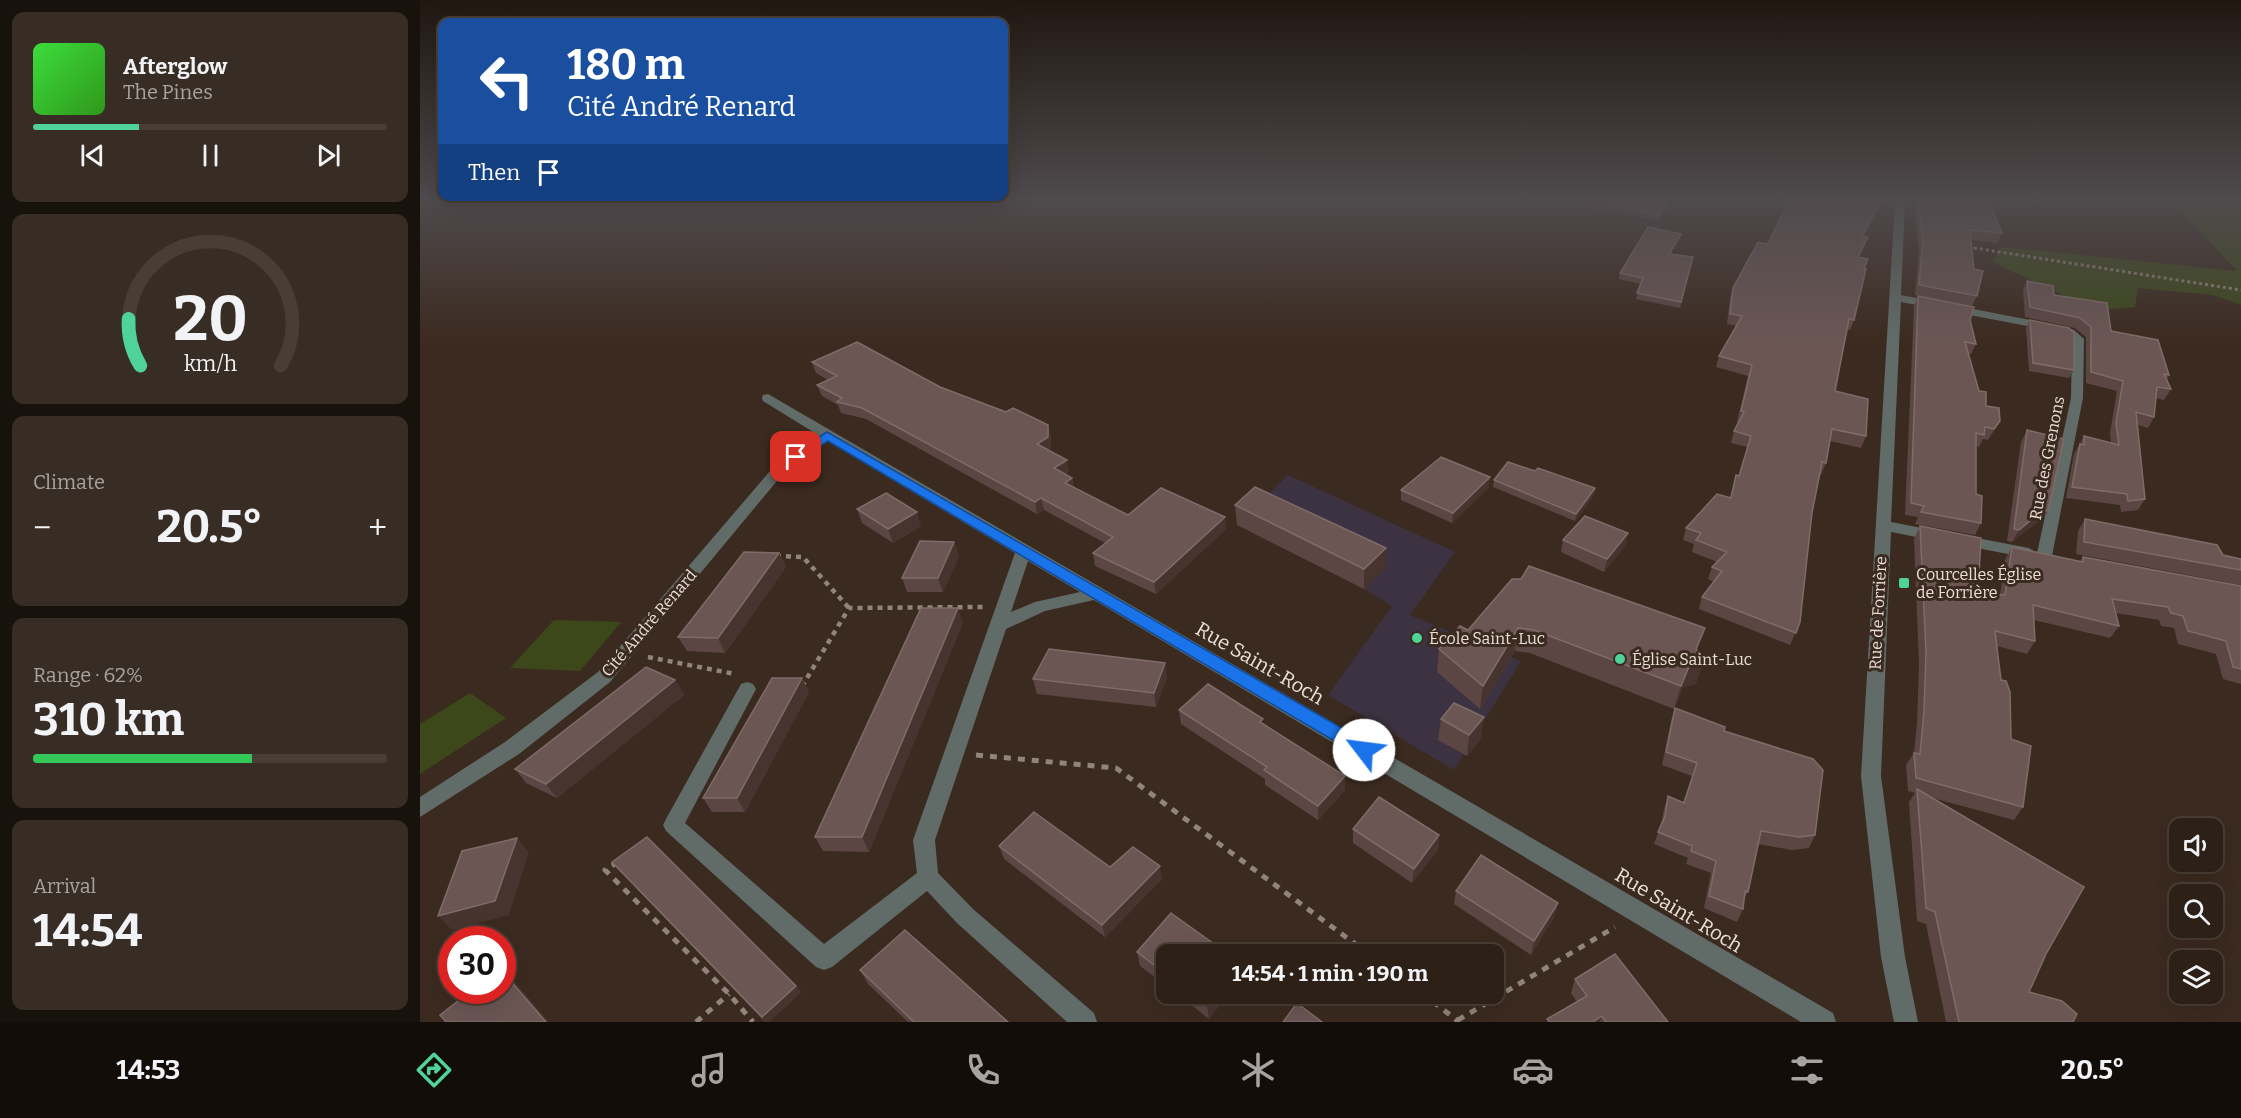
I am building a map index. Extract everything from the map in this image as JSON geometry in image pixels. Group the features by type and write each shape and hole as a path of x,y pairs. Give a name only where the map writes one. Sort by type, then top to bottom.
{"street":[{"name":"Rue de Forrière","path":"1897,249 1870,776 1893,957 1906,1022"},
{"name":"Rue des Grenons","path":"1882,525 2050,557 2077,398 2078,339 2070,332 1894,297"},
{"name":"Rue Saint-Roch","path":"768,398 827,435 1824,1022"},
{"name":"Cité André Renard","path":"420,808 512,747 604,677 781,467 827,435"},
{"path":"1024,550 924,840 928,877 965,916 1084,1022"},
{"path":"1001,616 1097,594"},
{"path":"747,689 673,825 824,959 928,877"}],"path":[{"path":"1978,249 2241,290"},
{"path":"768,555 803,557 849,608 1001,616"},
{"path":"793,684 804,683 849,608"},
{"path":"623,654 672,660 735,674 747,689"},
{"path":"954,753 1116,768 1355,944"},
{"path":"624,857 605,870 729,994 753,1022"},
{"path":"1436,1004 1458,1021 1639,912"},
{"path":"696,1022 729,994"}],"shaded area":[{"name":"École Saint-Luc","path":"1288,475 1455,552 1410,615 1521,661 1454,770 1328,695 1392,606 1364,589 1256,507"}],"green space":[{"path":"2001,249 2019,249 2237,271 2216,249 2241,249 2241,305 2213,295 2138,288 2135,307 2095,310 1992,262"},
{"path":"554,620 621,622 580,671 510,668"},
{"path":"470,693 506,718 420,774 420,724"}],"building":[{"path":"1635,249 1672,249 1669,254 1693,257 1681,302 1637,293 1643,278 1620,273"},
{"path":"1754,249 1862,249 1858,257 1868,259 1864,268 1866,269 1854,320 1849,319 1835,391 1868,399 1866,436 1832,429 1826,463 1822,462 1812,513 1800,622 1796,633 1702,597 1722,571 1712,567 1727,552 1696,540 1701,533 1686,528 1717,494 1731,498 1736,475 1739,476 1751,436 1734,431 1744,412 1741,411 1752,365 1719,356 1742,316 1730,314 1733,288"},
{"path":"1922,249 1972,249 1974,269 1983,271 1977,296 1919,285"},
{"path":"2027,281 2053,286 2054,295 2107,303 2111,331 2158,340 2169,375 2164,374 2171,389 2157,387 2154,417 2136,412 2145,499 2128,501 2127,494 2072,487 2080,444 2084,445 2084,436 2119,445 2116,423 2123,381 2091,372 2091,327 2080,318 2030,307"},
{"path":"1918,296 1974,307 1970,320 1976,344 1965,342 1979,391 1986,392 1986,406 1999,408 2000,421 1994,429 1985,427 1984,435 1976,433 1976,494 1982,496 1981,523 1921,512 1924,506 1911,503"},
{"path":"2030,320 2069,328 2074,333 2074,370 2033,363"},
{"path":"857,342 940,387 1006,412 1013,408 1048,425 1048,437 1037,444 1067,460 1054,468 1072,478 1065,483 1128,515 1161,488 1225,517 1154,582 1093,553 1113,537 1041,498 1035,502 862,408 837,402 842,398 817,385 837,376 812,362"},
{"path":"2027,430 2064,439 2048,511 2043,510 2019,530 2014,529"},
{"path":"1441,457 1490,477 1453,513 1401,490"},
{"path":"1508,462 1535,471 1538,468 1595,488 1576,514 1494,480"},
{"path":"1255,487 1386,548 1364,569 1235,505"},
{"path":"886,493 917,512 888,529 857,509"},
{"path":"1585,516 1628,533 1607,559 1563,540"},
{"path":"2085,519 2217,545 2223,555 2241,559 2241,570 2084,542"},
{"path":"1920,526 1981,538 1978,593 2005,595 2012,547 2083,562 2083,557 2241,586 2241,669 2233,667 2226,641 2188,631 2183,616 2171,613 2168,607 2112,599 2119,626 2033,605 2035,641 1995,631 2001,680 2006,681 2010,692 2011,739 2031,746 2023,807 1916,778 1914,753 1920,754 1926,652"},
{"path":"920,541 954,542 938,578 902,578"},
{"path":"744,552 779,553 718,638 678,637"},
{"path":"1529,566 1705,628 1696,649 1704,661 1690,664 1681,686 1534,630 1518,628 1483,686 1439,649 1460,626 1468,630 1512,579 1521,579"},
{"path":"921,608 958,608 862,837 815,837"},
{"path":"1049,649 1165,663 1154,693 1033,679"},
{"path":"646,667 675,680 546,784 515,769"},
{"path":"772,678 802,678 737,798 703,798"},
{"path":"1208,684 1263,719 1260,722 1345,776 1318,806 1264,770 1267,767 1179,710"},
{"path":"1454,703 1484,717 1469,735 1441,719"},
{"path":"1675,708 1725,727 1724,731 1813,759 1823,770 1815,835 1799,837 1761,831 1748,892 1745,891 1743,909 1709,896 1716,861 1691,851 1692,846 1658,832 1665,816 1668,796 1684,803 1697,763 1666,752"},
{"path":"1917,789 2084,887 2046,954 2029,992 2062,1001 2077,1014 2073,1022 1959,1022 1935,912 1926,908"},
{"path":"1379,797 1439,835 1414,869 1353,829"},
{"path":"1034,812 1110,867 1133,847 1160,866 1102,925 999,846"},
{"path":"647,837 796,986 762,1017 612,862"},
{"path":"517,838 495,901 438,916 462,851"},
{"path":"1481,855 1558,903 1534,941 1456,891"},
{"path":"1171,913 1214,944 1156,944 1156,967 1137,952"},
{"path":"905,930 1008,1022 914,1022 860,970"},
{"path":"1615,954 1668,1022 1606,1022 1602,1016 1593,1022 1550,1022 1547,1019 1587,996 1575,979"},
{"path":"516,987 546,1022 446,1022 440,1015 454,1004 516,1004"},
{"path":"1298,1004 1322,1022 1283,1022"}],"place":[{"name":"Courcelles Église de Forrière","path":"1904,583"},
{"name":"École Saint-Luc","path":"1417,638"},
{"name":"Église Saint-Luc","path":"1620,659"}],"route":[{"path":"796,457 827,435 1364,750"}]}
